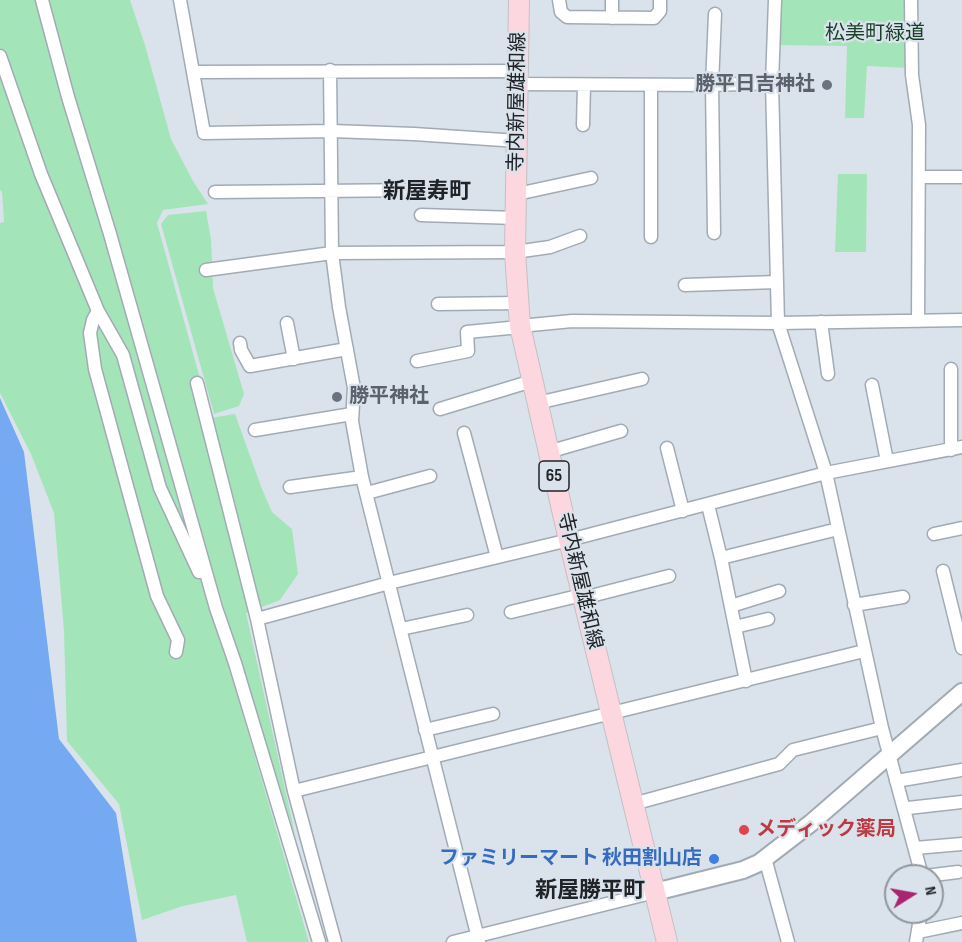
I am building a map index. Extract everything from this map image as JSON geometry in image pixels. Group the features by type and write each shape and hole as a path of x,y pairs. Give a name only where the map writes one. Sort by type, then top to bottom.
{"main road":[{"name":"寺内新屋雄和線","path":"519,0 516,252 520,326 582,597 667,942"}],"street":[{"path":"42,0 216,608 235,663 319,942"},
{"path":"180,0 204,133 332,131 518,141"},
{"path":"559,0 561,12 567,17 612,18 654,18 660,11 660,0"},
{"path":"612,0 612,18"},
{"path":"775,0 772,83 778,323 826,473 882,728 920,864"},
{"path":"911,0 912,75 919,126 918,321"},
{"path":"714,233 712,85 715,14"},
{"path":"0,57 41,174 98,311 123,355 160,488 216,608"},
{"path":"194,72 330,70 518,78 584,85 772,83"},
{"path":"330,70 332,253 354,388 352,421 362,477 478,939"},
{"path":"583,125 584,85"},
{"path":"651,85 651,237"},
{"path":"920,177 962,177"},
{"path":"517,194 591,178"},
{"path":"215,192 422,190"},
{"path":"421,215 516,218"},
{"path":"206,270 332,253 516,252 550,247 580,236"},
{"path":"685,285 777,282"},
{"path":"438,304 518,303"},
{"path":"98,311 90,333 95,369 157,596 178,639 176,652"},
{"path":"417,361 468,351 467,332 572,321 778,323 962,320"},
{"path":"821,322 828,374"},
{"path":"287,323 294,359"},
{"path":"240,343 241,350 250,366 347,349"},
{"path":"257,620 389,583 569,540 826,473 956,448 951,369"},
{"path":"537,404 642,380"},
{"path":"440,409 532,381"},
{"path":"197,383 257,620 294,791 335,942"},
{"path":"872,385 887,461"},
{"path":"255,430 352,414"},
{"path":"549,452 621,431"},
{"path":"464,433 497,557"},
{"path":"667,448 683,511"},
{"path":"367,493 430,476"},
{"path":"290,488 362,477"},
{"path":"708,505 746,681"},
{"path":"934,534 962,528"},
{"path":"721,558 838,530"},
{"path":"943,571 962,648"},
{"path":"511,612 669,576"},
{"path":"731,606 779,591"},
{"path":"948,595 962,591"},
{"path":"854,605 903,597"},
{"path":"400,628 467,615"},
{"path":"735,627 768,619"},
{"path":"294,791 864,651"},
{"path":"453,942 478,939 743,870 765,858 889,756 962,692"},
{"path":"425,730 493,714"},
{"path":"633,804 779,764 793,750 882,728"},
{"path":"896,781 962,770"},
{"path":"908,808 962,802"},
{"path":"915,848 962,844"},
{"path":"765,858 788,942"},
{"path":"944,874 958,872"},
{"path":"917,937 962,923"}],"green space":[{"path":"0,0 37,0 207,602 225,654 309,942 247,942 236,895 183,906 142,920 119,804 67,741 64,631 54,513 31,454 0,393 0,223 4,222 0,190"},
{"path":"47,0 130,0 171,139 208,204 163,210 157,223 211,418 235,414 272,512 292,529 298,574 280,600 246,613 296,838 200,532"},
{"name":"松美町緑道","path":"778,0 905,0 907,68 867,66 864,118 845,118 847,46 776,45"},
{"path":"838,174 867,174 866,252 835,252"},
{"path":"206,211 211,239 213,288 244,394 239,406 214,414 161,224 168,215"}],"water":[{"path":"0,398 24,452 59,739 116,813 137,942 0,942"}],"place":[{"name":"勝平日吉神社","path":"827,85"},
{"name":"勝平神社","path":"337,397"},
{"name":"メディック薬局","path":"744,830"},
{"name":"ファミリーマート 秋田割山店","path":"714,859"}],"district":[{"name":"新屋寿町","path":"427,192"},
{"name":"新屋勝平町","path":"590,891"}]}
